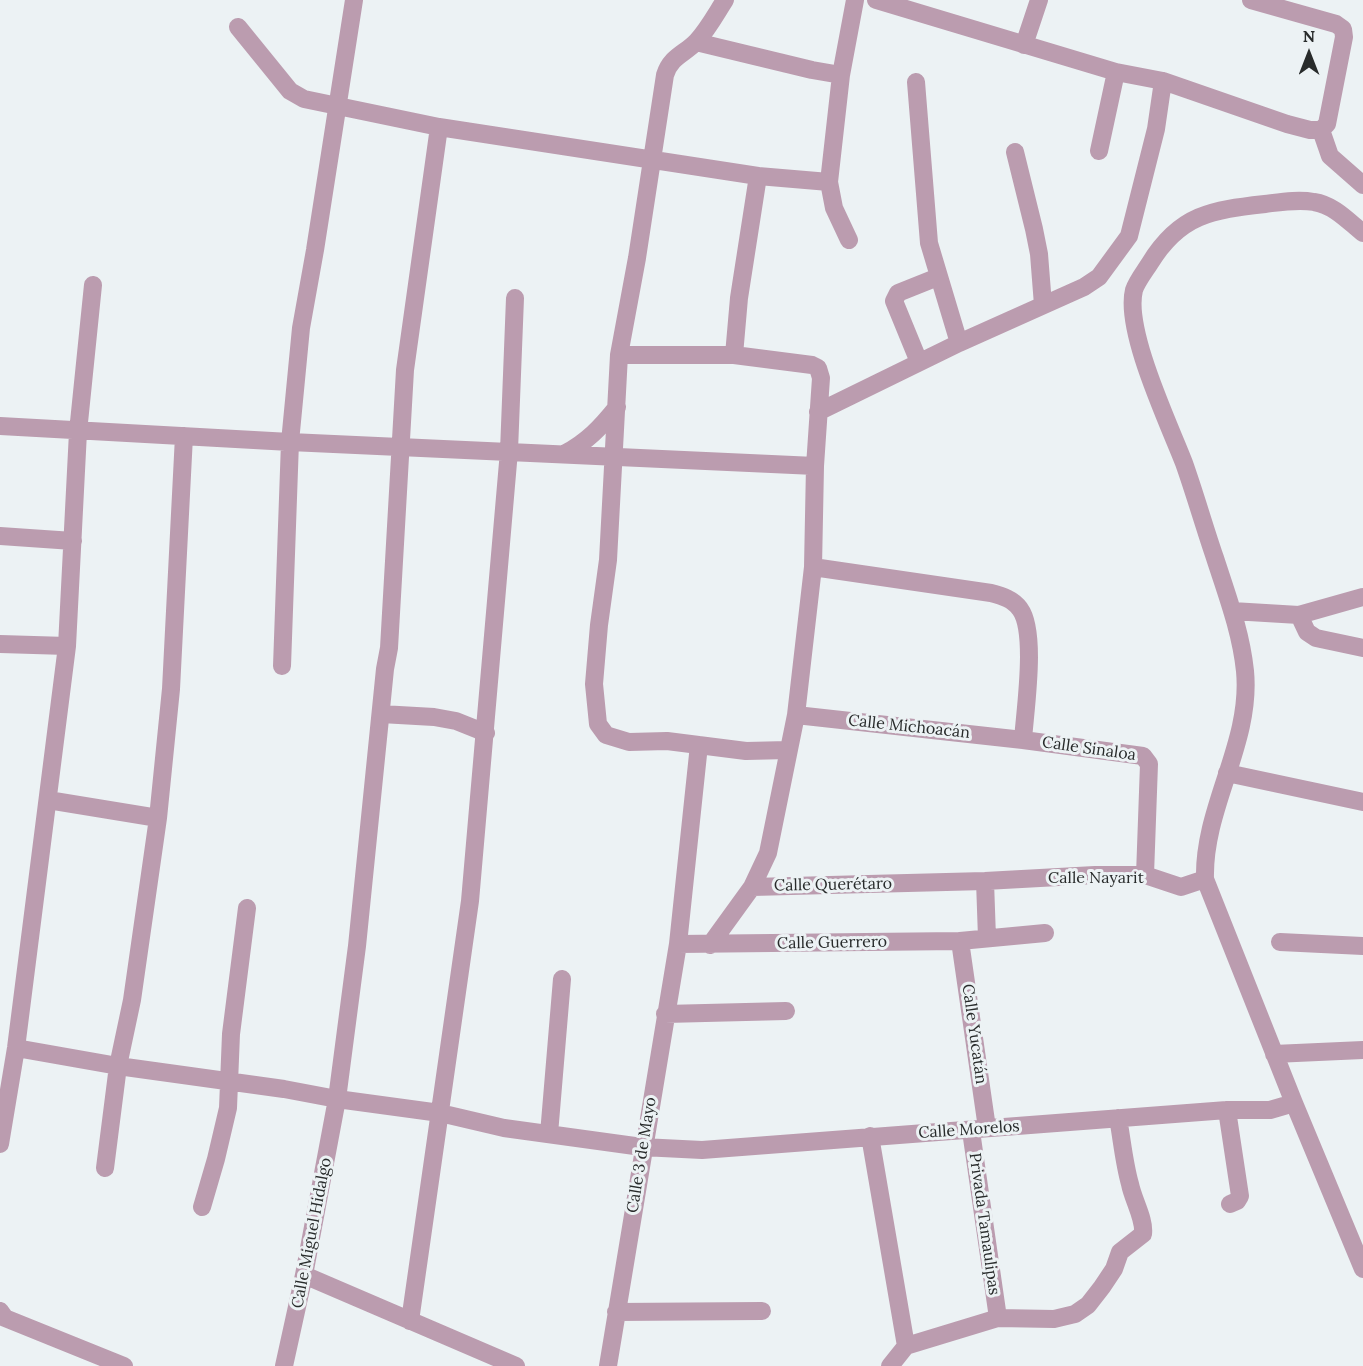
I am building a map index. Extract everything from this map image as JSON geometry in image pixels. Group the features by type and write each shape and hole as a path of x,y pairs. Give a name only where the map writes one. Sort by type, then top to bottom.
{"street":[{"path":"282,666 290,442 301,328 354,0"},
{"path":"725,0 696,42 674,58 668,66 619,355 608,560 594,684 598,724 606,735 629,742 667,741 746,752 788,750"},
{"path":"849,240 834,208 829,182 841,75 855,0"},
{"path":"876,0 1116,72 1162,81 1287,124 1310,130 1321,130 1327,124 1344,37 1343,29 1336,24 1251,0"},
{"path":"1024,45 1039,0"},
{"path":"238,27 274,73 296,96 337,107 439,127 759,176 829,182"},
{"path":"696,42 841,75"},
{"path":"1099,151 1116,72"},
{"path":"1162,81 1145,244 1133,311 1138,338 1155,393 1184,464 1232,611 1240,641 1245,692 1244,715 1205,852 1203,879 1274,1054 1291,1104 1363,1269"},
{"path":"916,82 929,243 959,343"},
{"name":"Calle Miguel Hidalgo","path":"284,1366 338,1100 389,648 405,370 439,127"},
{"path":"1321,130 1330,156 1363,185"},
{"path":"1016,152 1039,254 1043,305"},
{"path":"734,354 739,298 759,176"},
{"path":"819,412 959,343 1084,287 1145,244 1198,217 1224,208 1293,201 1315,202 1334,209 1363,233"},
{"path":"919,362 894,301 898,293 938,277"},
{"path":"0,1144 16,1048 28,937 67,646 78,432 93,285"},
{"path":"410,1321 470,901 510,451 515,298"},
{"path":"619,355 734,354 812,365 819,368 821,378 815,466 813,567 796,715 768,853 752,887"},
{"path":"564,454 578,447 599,430 617,407"},
{"path":"0,426 78,432 815,466"},
{"path":"105,1168 118,1066 132,999 158,818 171,689 184,436"},
{"path":"0,536 73,541"},
{"path":"813,567 992,593 1016,603 1026,619 1029,638 1023,740"},
{"path":"1232,611 1299,615 1363,597"},
{"path":"1299,615 1307,632 1316,638 1363,648"},
{"path":"0,644 67,646"},
{"path":"381,714 434,717 456,721 486,733"},
{"name":"Calle Michoacán","path":"796,715 1023,740"},
{"name":"Calle Sinaloa","path":"1023,740 1146,758 1149,764 1145,875"},
{"name":"Calle 3 de Mayo","path":"608,1366 642,1147 678,944 699,744"},
{"path":"1227,773 1363,802"},
{"path":"48,800 158,818"},
{"name":"Calle Nayarit","path":"985,881 1095,875 1145,875 1181,887 1203,879"},
{"path":"985,881 987,938"},
{"name":"Calle Querétaro","path":"710,945 752,887 985,881"},
{"path":"202,1207 226,1118 230,1083 231,1034 247,908"},
{"name":"Calle Guerrero","path":"678,944 960,941 1045,933"},
{"name":"Calle Yucatán","path":"960,941 979,1129"},
{"path":"1280,942 1363,946"},
{"path":"549,1134 562,979"},
{"path":"665,1014 786,1011"},
{"name":"Calle Morelos","path":"16,1048 118,1066 284,1089 338,1100 440,1113 504,1128 642,1147 702,1150 1227,1110 1270,1110 1291,1104"},
{"path":"1274,1054 1363,1050"},
{"path":"1227,1110 1240,1196 1237,1201 1230,1204"},
{"path":"890,1366 906,1346 998,1318 1054,1319 1075,1314 1088,1305 1114,1269 1120,1252 1143,1234 1143,1222 1138,1213 1130,1184 1118,1119"},
{"name":"Privada Tamaulipas","path":"979,1129 998,1318"},
{"path":"870,1136 906,1346"},
{"path":"304,1275 516,1366"},
{"path":"0,1311 5,1318 124,1366"},
{"path":"616,1312 762,1311"}]}
